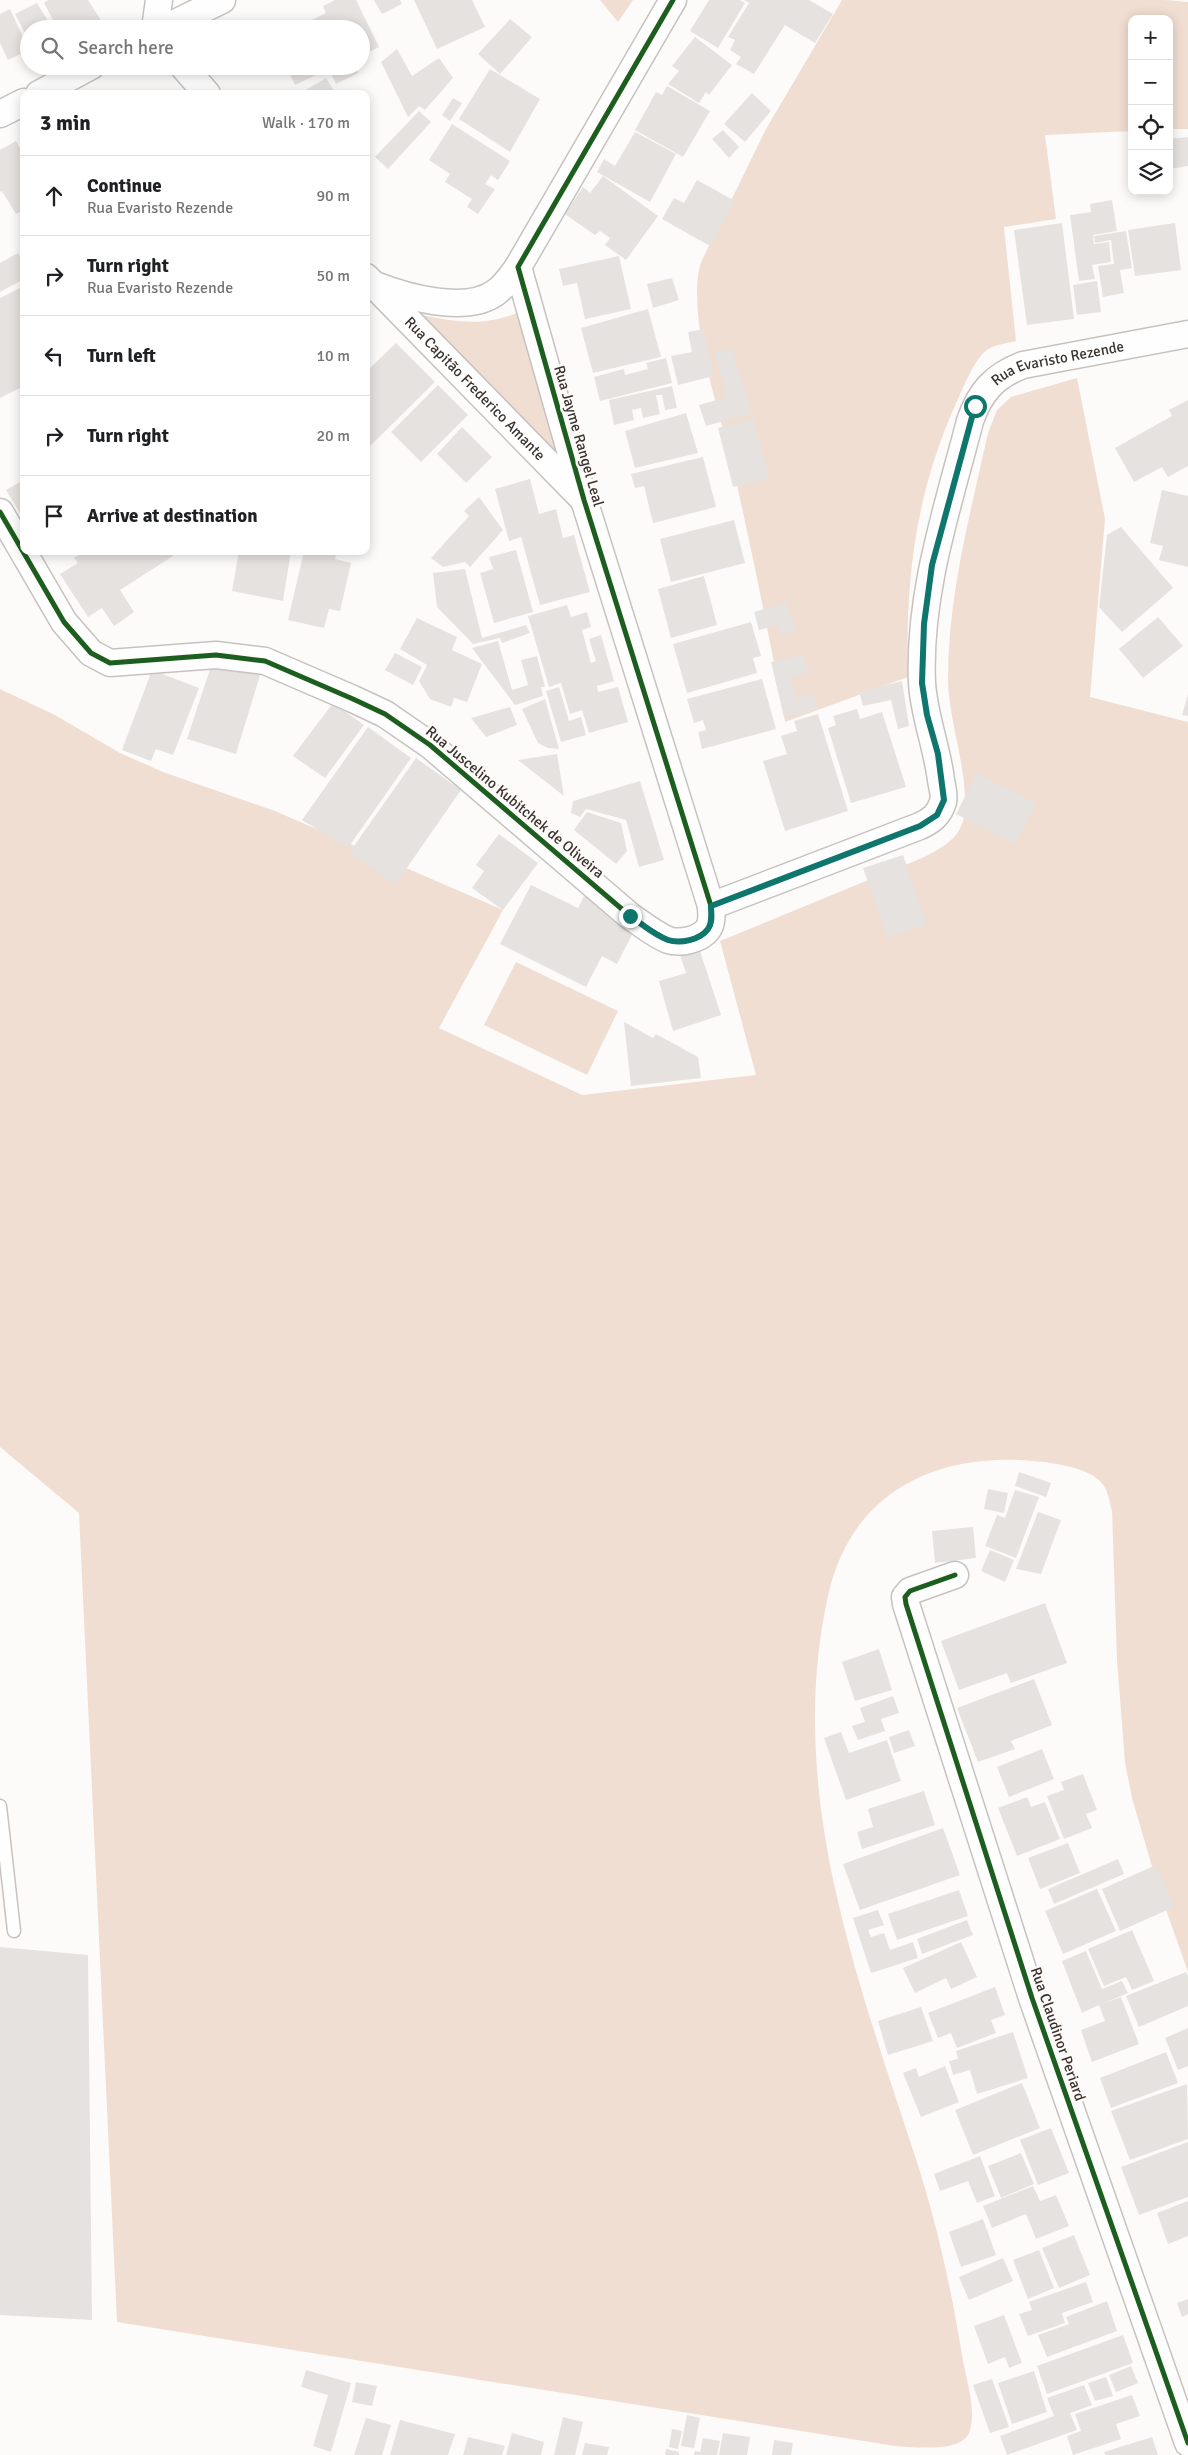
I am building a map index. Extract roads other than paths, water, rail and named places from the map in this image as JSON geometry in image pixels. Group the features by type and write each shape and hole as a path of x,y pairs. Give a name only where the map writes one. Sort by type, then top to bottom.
{"street":[{"path":"156,20 159,0"},
{"path":"181,20 222,0"},
{"path":"370,280 416,297 436,301 473,302 495,293 507,283 673,0"},
{"path":"46,90 74,75"},
{"path":"191,75 204,90"},
{"path":"0,114 20,104"},
{"name":"Rua Jayme Rangel Leal","path":"518,267 584,500 711,906"},
{"name":"Rua Capitão Frederico Amante","path":"370,281 584,500"},
{"name":"Rua Evaristo Rezende","path":"711,906 920,826 937,815 944,800 938,754 927,715 922,683 924,624 932,565 975,406 991,383 1000,375 1023,365 1185,339"},
{"name":"Rua Juscelino Kubitchek de Oliveira","path":"0,512 20,546"},
{"name":"Rua Juscelino Kubitchek de Oliveira","path":"25,555 64,622 91,653 110,663 216,655 264,661 310,678 386,714 430,744 630,916 651,931 669,940 682,941 693,938 709,928 712,920 711,906"},
{"name":"Rua Claudinor Periard","path":"955,1575 910,1591 906,1596 913,1630 1032,1998 1188,2443"}],"lane":[{"path":"0,1806 14,1931"}]}
